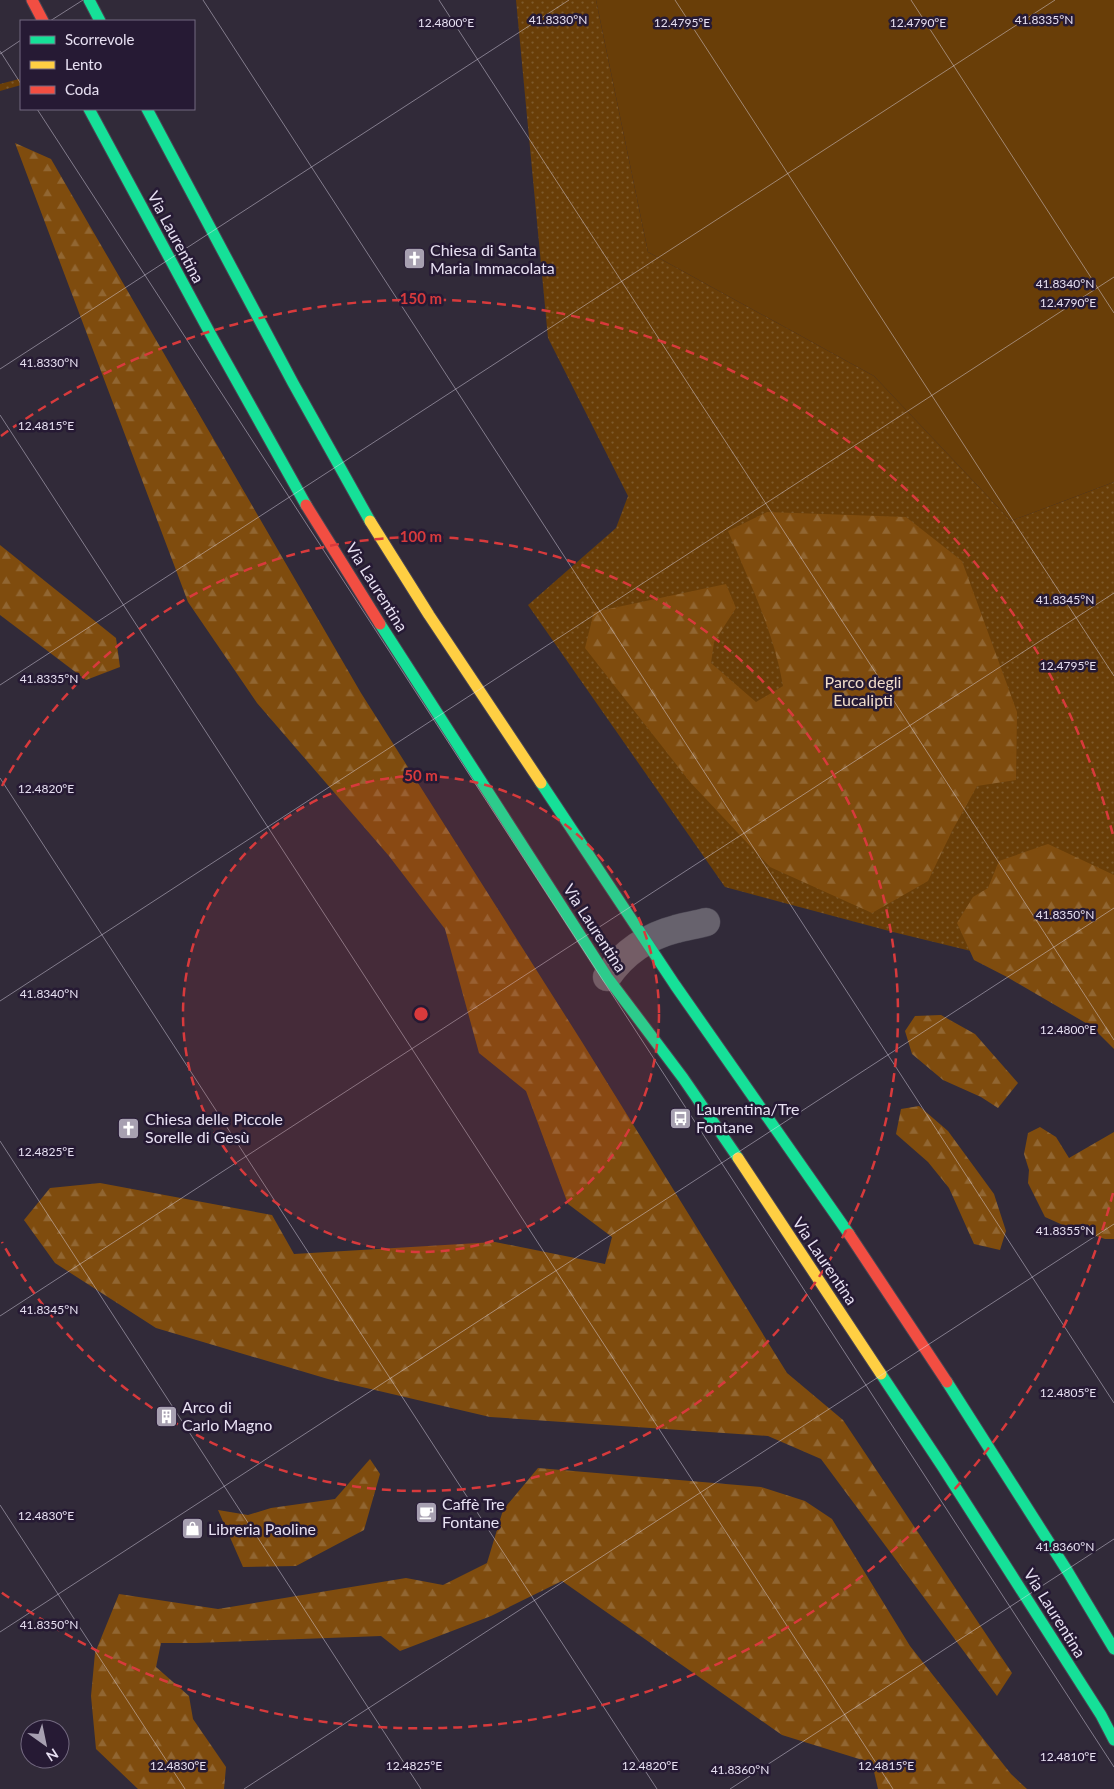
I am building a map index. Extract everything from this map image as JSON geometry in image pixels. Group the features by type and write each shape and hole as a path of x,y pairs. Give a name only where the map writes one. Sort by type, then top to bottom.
{"main road":[{"path":"32,0 42,20"},
{"path":"89,0 99,20"},
{"name":"Via Laurentina","path":"91,110 219,350 300,495 413,676 607,977 633,1014 671,1060 694,1092 894,1393 1041,1620 1101,1715 1114,1740"},
{"name":"Via Laurentina","path":"148,110 360,506 429,615 687,1003 823,1195 930,1356 1047,1536 1114,1649"}],"street":[{"path":"607,977 622,957 646,941 677,928 706,922"}],"green space":[{"name":"Parco degli Eucalipti","path":"516,0 596,0 648,252 874,376 1011,521 1114,482 1114,986 893,932 725,887 528,605 616,528 628,496 548,338"},
{"path":"596,0 1114,0 1114,482 1011,521 874,376 648,252"},
{"path":"19,79 20,82 20,85 0,91 0,84"},
{"path":"15,143 51,159 361,693 582,1042 787,1373 843,1420 1012,1673 997,1696 821,1459 768,1436 490,1417 328,1379 156,1328 55,1263 24,1220 50,1188 100,1183 272,1215 294,1254 495,1242 605,1264 612,1237 568,1204 526,1091 479,1053 445,929 389,856 257,703 188,602"},
{"path":"767,512 906,517 962,561 1017,712 1016,780 977,786 952,831 928,881 872,913 770,867 690,782 585,648 594,612 726,584 736,608 714,642 711,663 756,702 783,686 774,646 767,626 728,531"},
{"path":"0,545 116,638 120,667 86,680 0,615"},
{"path":"1048,844 1114,875 1114,1049 1091,1026 974,960 957,923 973,897 988,888 999,861"},
{"path":"941,1015 975,1034 1018,1083 998,1108 981,1097 943,1080 912,1054 905,1031 915,1016"},
{"path":"919,1106 948,1131 994,1194 1006,1231 1000,1250 974,1244 949,1188 928,1162 896,1134 901,1109"},
{"path":"1040,1127 1056,1137 1069,1158 1114,1132 1114,1239 1105,1239 1065,1226 1045,1217 1028,1183 1029,1170 1024,1154 1028,1133"},
{"path":"370,1459 380,1474 364,1530 296,1566 243,1567 218,1510 248,1515 271,1508 335,1499"},
{"path":"538,1468 761,1487 805,1501 832,1519 910,1646 1011,1774 1027,1789 878,1789 872,1763 782,1735 562,1581 491,1616 400,1651 381,1636 161,1643 156,1667 189,1696 193,1719 226,1767 224,1789 138,1789 96,1749 91,1696 95,1653 119,1594 218,1609 406,1578 443,1585 487,1563 503,1510"}],"traffic: fast":[{"path":"89,0 99,20"},
{"path":"90,110 211,335 306,505"},
{"path":"148,110 293,383 370,521"},
{"path":"380,624 607,977 683,1078 738,1158"},
{"path":"541,783 675,985 849,1234"},
{"path":"881,1374 1101,1715 1114,1740"},
{"path":"947,1382 1068,1572 1114,1649"}],"traffic: slow":[{"path":"370,521 429,615 541,783"},
{"path":"738,1158 881,1374"}],"traffic: jam":[{"path":"32,0 42,20"},
{"path":"306,505 380,624"},
{"path":"849,1234 947,1382"}],"place":[{"name":"Chiesa di Santa Maria Immacolata","path":"414,259"},
{"name":"Laurentina/Tre Fontane","path":"680,1118"},
{"name":"Chiesa delle Piccole Sorelle di Gesù","path":"129,1128"},
{"name":"Arco di Carlo Magno","path":"166,1416"},
{"name":"Caffè Tre Fontane","path":"426,1513"},
{"name":"Libreria Paoline","path":"192,1529"}]}
